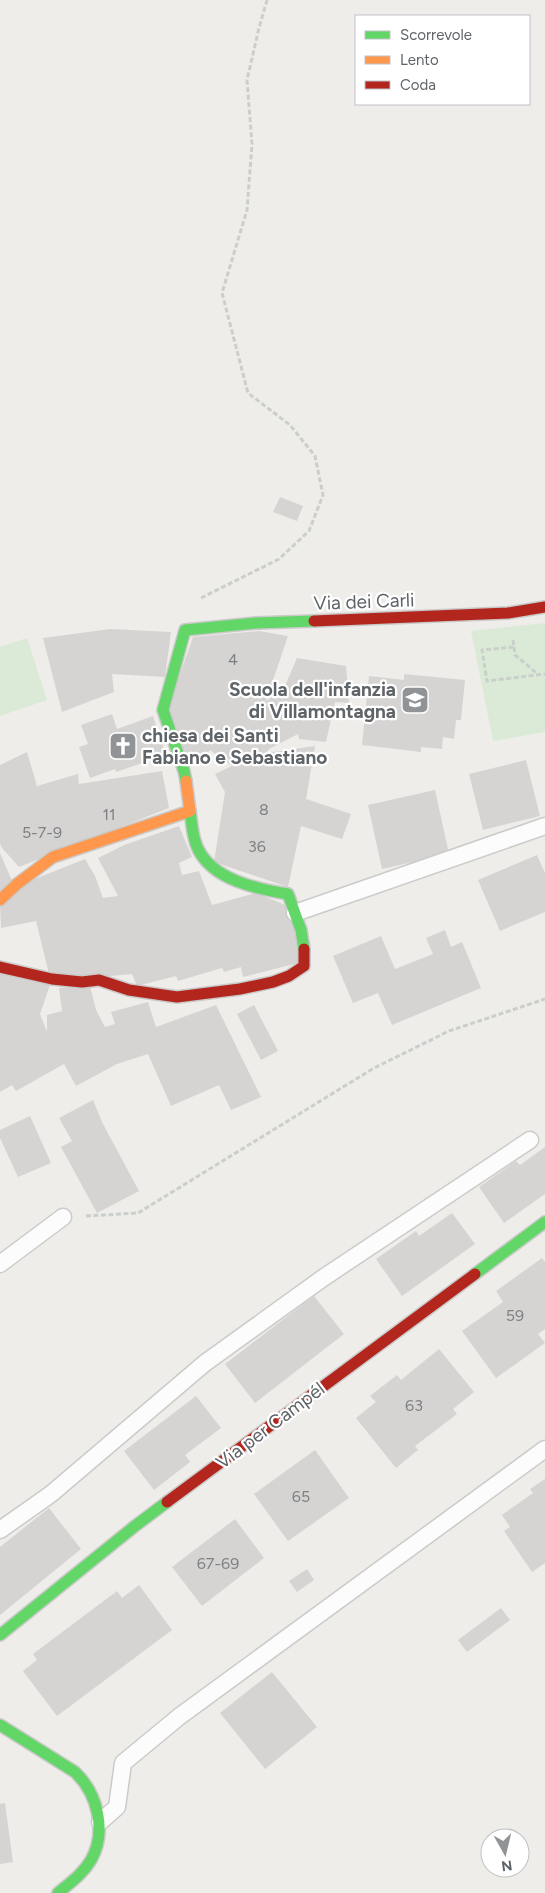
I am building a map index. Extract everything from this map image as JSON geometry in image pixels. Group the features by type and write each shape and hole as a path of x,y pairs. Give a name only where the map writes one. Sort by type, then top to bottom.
{"street":[{"name":"Via dei Carli","path":"185,630 256,623 508,613 545,608"},
{"path":"0,967 52,979 82,982 99,980 129,990 176,997 240,989 289,976 304,966 306,953 302,933 288,894 255,887 227,876 210,866 198,849 184,771 163,710 185,630"},
{"path":"0,900 17,884 53,857 190,811"},
{"name":"Via per Campél","path":"0,1636 135,1526 545,1222"},
{"path":"0,1725 77,1773 91,1792 100,1822 98,1844 91,1861 58,1893"}],"lane":[{"path":"296,913 545,826"},
{"path":"0,1530 51,1494 205,1363 323,1278 530,1140"},
{"path":"0,1264 63,1217"},
{"path":"100,1822 117,1807 123,1763 180,1716 545,1449"}],"path":[{"path":"185,630 183,606 279,559 309,531 323,494 315,456 290,425 248,393 222,293 247,210 252,144 247,80 267,0"},
{"path":"505,638 513,639 515,655 539,675"},
{"path":"514,647 482,650 487,681 545,674"},
{"path":"63,1217 138,1213 374,1068 449,1031 545,999"}],"green space":[{"path":"545,623 545,732 493,741 471,631"},
{"path":"27,638 47,700 0,716 0,647"}],"building":[{"path":"280,497 303,506 297,521 273,512"},
{"path":"110,629 171,632 165,677 112,674 114,692 62,712 43,638"},
{"path":"259,631 288,636 266,701 284,688 297,658 346,666 349,703 335,702 326,742 299,739 298,734 269,749 266,753 315,746 306,799 351,814 342,839 301,826 288,887 214,862 225,792 215,774 232,766 210,750 204,758 188,763 168,708 193,637"},
{"name":"Scuola dell'infanzia di Villamontagna","path":"404,674 465,680 461,720 456,720 454,739 443,737 442,749 421,747 421,752 362,745 369,676 404,680"},
{"name":"chiesa dei Santi Fabiano e Sebastiano","path":"112,714 117,729 153,716 166,755 116,772 115,769 90,778 79,747 88,744 81,725"},
{"path":"27,752 37,786 78,774 79,784 162,771 169,808 19,867 2,848 0,843 0,765"},
{"path":"526,760 540,816 483,830 469,774"},
{"path":"435,790 449,854 382,869 368,805"},
{"path":"179,826 192,857 179,863 182,875 199,871 212,905 256,893 288,906 302,962 243,977 241,967 224,972 222,968 178,981 176,976 137,986 132,974 88,978 49,974 36,921 1,928 0,903 22,884 85,859 95,876 103,898 118,896 98,858 124,845"},
{"path":"0,853 13,883 0,895"},
{"path":"537,855 545,873 545,912 500,931 478,880"},
{"path":"445,930 451,947 462,942 481,988 392,1025 378,993 353,1003 333,956 381,936 395,969 433,954 426,938"},
{"path":"0,971 51,982 40,1014 47,1032 47,1015 62,1011 59,988 90,986 96,1010 105,1027 115,1024 111,1012 148,1002 156,1027 216,1005 261,1097 231,1110 219,1085 171,1106 148,1054 117,1064 76,1086 64,1064 16,1091 12,1085 0,1092"},
{"path":"254,1005 278,1051 261,1060 237,1014"},
{"path":"93,1100 103,1124 139,1191 97,1213 61,1147 72,1141 59,1118"},
{"path":"30,1116 51,1163 18,1177 0,1138 0,1130"},
{"path":"545,1147 545,1194 504,1223 479,1187 516,1161 520,1165"},
{"path":"452,1213 475,1244 402,1296 376,1259 416,1231 419,1236"},
{"path":"542,1258 545,1262 545,1329 538,1334 545,1343 496,1378 462,1331 503,1302 496,1291"},
{"path":"314,1296 344,1334 255,1403 225,1364"},
{"path":"439,1349 474,1392 453,1409 457,1414 415,1446 418,1450 396,1468 356,1418 376,1402 370,1396 397,1375 401,1380"},
{"path":"196,1396 221,1428 185,1455 190,1462 154,1490 124,1451"},
{"path":"315,1450 349,1498 288,1541 254,1494"},
{"path":"545,1479 545,1563 532,1572 504,1531 510,1527 502,1515 533,1493 530,1489"},
{"path":"49,1508 81,1549 0,1615 0,1547"},
{"path":"235,1519 264,1558 202,1606 172,1567"},
{"path":"307,1569 314,1580 297,1592 289,1581"},
{"path":"139,1585 172,1630 57,1716 23,1671 37,1660 33,1654 117,1591 122,1598"},
{"path":"501,1608 510,1620 467,1652 458,1640"},
{"path":"272,1672 317,1727 265,1769 220,1713"},
{"path":"5,1803 13,1862 0,1864 0,1804"}],"traffic: fast":[{"path":"186,781 163,710 185,630 256,623 314,621"},
{"path":"190,811 193,835 198,849 205,860 214,868 225,876 250,886 288,894 301,930 304,949"},
{"path":"475,1274 545,1222"},
{"path":"0,1635 167,1502"},
{"path":"0,1725 75,1772 83,1781 94,1802 99,1826 96,1849 84,1870 58,1893"}],"traffic: slow":[{"path":"0,900 17,884 53,857 190,811 186,781"}],"traffic: jam":[{"path":"314,621 508,613 545,607"},
{"path":"0,967 52,979 82,982 99,980 129,990 177,997 240,989 273,982 289,976 304,966 304,949"},
{"path":"167,1502 475,1274"}],"place":[{"name":"Scuola dell'infanzia di Villamontagna","path":"415,700"},
{"name":"chiesa dei Santi Fabiano e Sebastiano","path":"123,746"}]}
